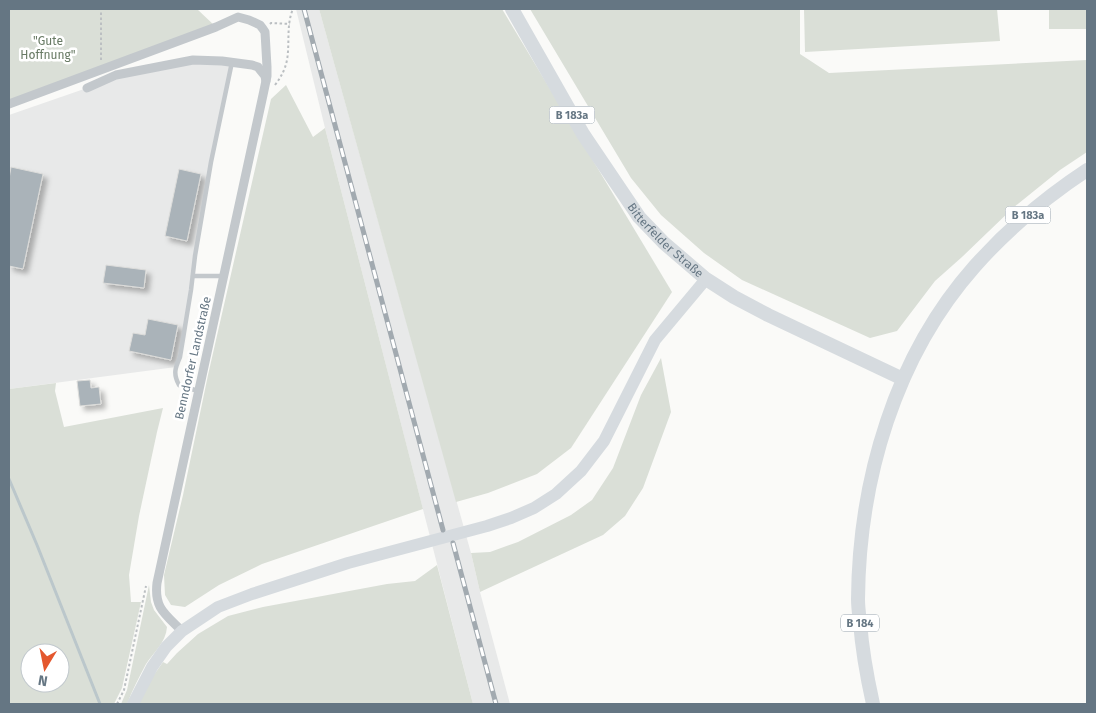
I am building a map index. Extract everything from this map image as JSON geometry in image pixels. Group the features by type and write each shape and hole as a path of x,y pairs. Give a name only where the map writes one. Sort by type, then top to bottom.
{"main road":[{"name":"Bitterfelder Straße","path":"512,9 583,134 639,217 664,243 706,279 734,296 768,315 903,379"},
{"name":"B 183a","path":"903,379 942,308 975,266 1045,200 1087,170"},
{"path":"133,704 152,667 166,647 182,630 218,607 252,594 348,564 511,518 534,508 556,494 581,471 604,441 655,340 706,279"},
{"name":"B 184","path":"872,704 862,642 858,601 861,541 866,503 884,430 903,379"}],"street":[{"name":"Benndorfer Landstraße","path":"9,104 216,27 238,17 260,25 265,32 266,82 157,583 156,595 159,607 182,630"},
{"path":"87,88 116,75 193,60 252,65 258,67 265,76 266,82"}],"lane":[{"path":"198,391 179,385 175,378 176,367 180,357 210,162 232,62"},
{"path":"193,276 224,276"}],"path":[{"path":"100,70 101,9"},
{"path":"263,95 276,85 283,73 287,60 290,16 293,9"},
{"path":"271,23 290,24"}],"shaded area":[{"path":"296,9 319,9 471,553 510,704 473,704"},
{"path":"193,60 232,62 211,162 191,290 176,367 9,389 9,115 87,88 116,75"}],"green space":[{"name":"\"Gute Hoffnung\"","path":"9,9 197,9 216,27 9,104"},
{"path":"319,9 502,9 672,292 571,448 537,474 488,493 456,502"},
{"path":"530,9 800,9 800,54 829,73 1087,60 1087,152 1060,170 1014,207 935,281 897,331 870,338 742,280 704,253 661,215 631,178"},
{"path":"804,9 997,9 1000,41 805,52"},
{"path":"1049,9 1087,9 1087,29 1049,29"},
{"path":"286,85 313,137 325,128 423,509 262,564 219,585 185,607 171,605 165,595 164,575 208,375 271,99"},
{"path":"661,358 671,412 643,488 625,516 603,535 480,592 471,553 490,552 518,542 571,515 592,500 613,468 641,395"},
{"path":"56,383 55,391 64,427 163,408 139,516 129,575 131,602 141,602 122,688 114,704 9,704 9,389"},
{"path":"437,565 473,704 139,704 151,679 163,662 167,664 198,634 228,616 263,607 387,584 415,581"},
{"path":"149,585 151,602 154,610 167,627 166,632 162,642 146,664 127,704 121,704 127,690"}],"building":[{"path":"11,167 43,174 23,269 9,266 9,179"},
{"path":"179,169 201,174 187,241 165,236"},
{"path":"106,265 146,270 144,288 103,283"},
{"path":"148,319 178,325 171,360 129,351 133,333 145,335"},
{"path":"90,380 91,388 99,387 101,404 80,406 77,381"}],"waterway":[{"path":"9,479 100,704"}],"railway":[{"path":"304,9 443,530"},
{"path":"453,543 496,704"}]}
